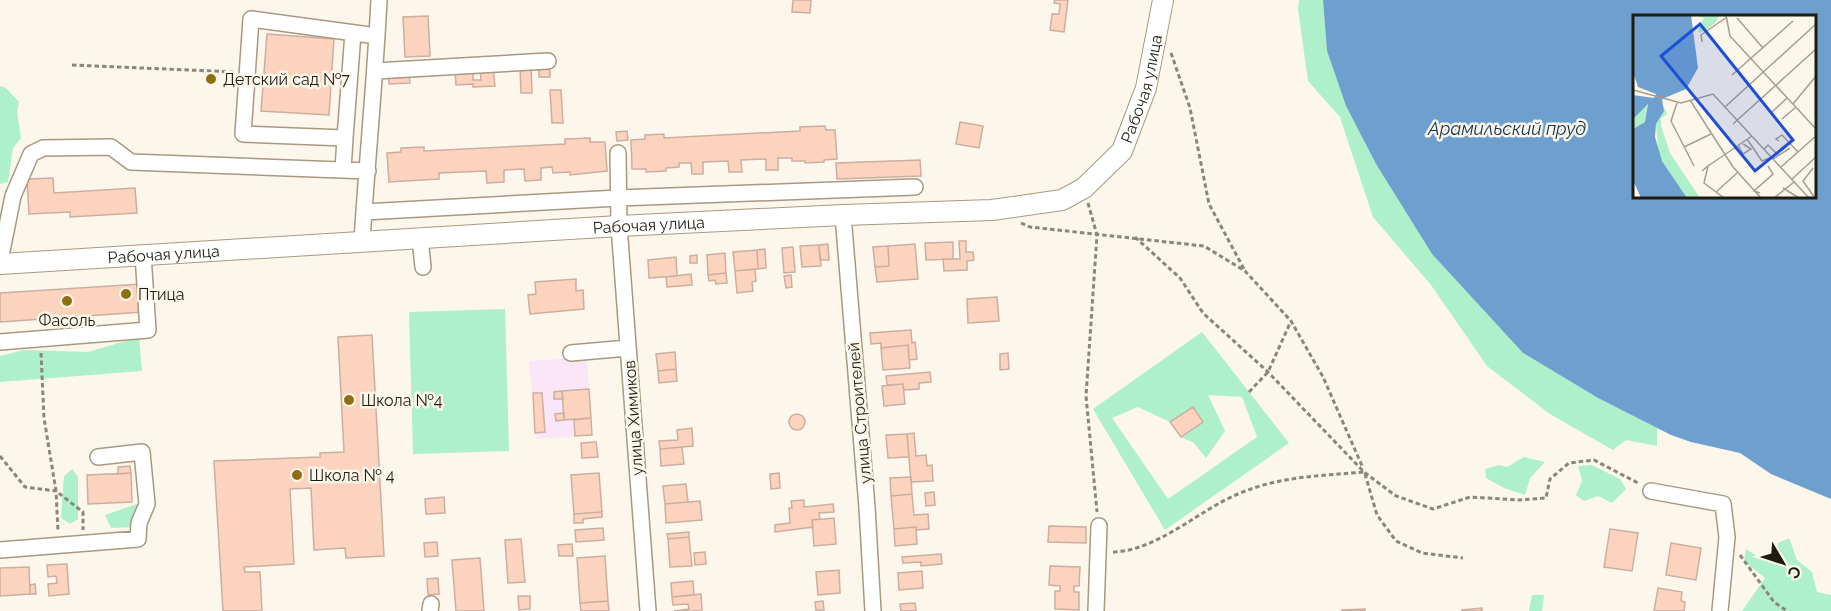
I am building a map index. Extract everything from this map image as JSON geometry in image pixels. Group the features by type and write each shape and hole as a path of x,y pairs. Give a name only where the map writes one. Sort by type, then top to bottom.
{"main road":[{"name":"Рабочая улица","path":"0,263 619,226 992,210 1062,200 1084,188 1122,151 1146,88 1163,0"}],"street":[{"path":"362,241 379,0"},
{"path":"345,138 243,134 251,19 377,36"},
{"path":"343,170 353,33"},
{"path":"375,71 548,61"},
{"path":"0,263 13,196 20,177 31,154 43,148 111,147 131,162 368,171"},
{"name":"улица Химиков","path":"618,153 619,226 648,611"},
{"path":"364,212 618,198 915,187"},
{"name":"улица Строителей","path":"843,215 867,507 873,611"},
{"path":"420,238 423,267"},
{"path":"0,342 148,330 143,255"},
{"path":"571,352 628,348"},
{"path":"0,550 138,539 139,523 147,504 142,452 98,457"},
{"path":"1651,491 1723,504 1727,537 1720,611"},
{"path":"1096,611 1099,526"}],"path":[{"path":"1169,48 1190,108 1209,204 1245,271 1291,321 1323,377 1364,472 1377,515 1396,541 1422,553 1463,558"},
{"path":"72,65 247,73"},
{"path":"1084,188 1097,235 1086,396 1099,526"},
{"path":"1021,223 1030,227 1204,246 1245,271"},
{"path":"1135,237 1180,278 1203,313 1268,372 1364,472 1396,496 1433,509 1470,497 1520,500 1546,498 1550,479 1569,463 1594,460 1651,491"},
{"path":"1249,392 1268,372 1291,321"},
{"path":"41,339 44,418 56,490 59,545"},
{"path":"0,456 25,487 56,490 83,512 83,543"},
{"path":"1097,553 1125,552 1171,532 1236,494 1287,478 1364,472"},
{"path":"1727,537 1774,602 1787,611"}],"shaded area":[{"path":"587,357 592,435 536,439 529,361"}],"green space":[{"path":"1299,0 1323,0 1327,51 1346,106 1376,164 1432,254 1523,353 1598,398 1657,428 1657,446 1626,440 1613,450 1550,414 1487,366 1431,285 1373,217 1340,117 1308,81 1298,9"},
{"path":"0,86 6,88 19,102 17,112 21,138 13,148 8,182 0,184"},
{"path":"505,309 509,451 413,454 409,312"},
{"path":"1202,332 1289,443 1165,530 1093,409","holes":["1208,395 1242,397 1257,437 1168,499 1112,418 1138,407 1170,422 1181,437 1194,443 1206,458 1225,431"]},
{"path":"139,337 142,371 0,382 0,356 24,350 88,352"},
{"path":"1524,457 1545,462 1530,478 1525,495 1504,488 1486,478 1485,469 1499,465 1507,467"},
{"path":"1592,465 1620,479 1626,489 1612,503 1598,496 1584,501 1576,495 1582,481 1578,466"},
{"path":"72,469 78,477 78,519 70,524 61,518 64,476"},
{"path":"140,503 133,527 111,528 105,515"},
{"path":"1789,538 1797,560 1812,572 1817,592 1831,595 1831,611 1742,611 1765,578 1744,561 1746,549 1765,561 1777,553 1778,543"},
{"path":"1532,595 1544,595 1542,611 1529,611"}],"water":[{"name":"Арамильский пруд","path":"1323,0 1831,0 1831,499 1771,474 1740,453 1671,435 1598,398 1523,353 1432,254 1376,164 1346,106 1327,51"}],"building":[{"path":"793,0 811,0 810,13 792,12"},
{"path":"1055,0 1068,0 1064,32 1050,30 1052,14 1059,14 1060,4 1054,3"},
{"path":"428,16 430,56 405,57 403,17"},
{"path":"267,34 334,39 329,115 261,111"},
{"path":"539,65 550,65 550,77 539,77"},
{"path":"520,66 531,66 532,93 521,93"},
{"path":"493,67 495,86 456,85 455,71 473,71 473,80 481,80 480,68"},
{"path":"409,73 410,83 389,84 388,74"},
{"path":"550,90 561,90 563,123 552,123"},
{"path":"960,122 983,126 979,148 956,144"},
{"path":"825,126 826,130 835,130 837,159 805,163 805,161 792,161 792,158 778,158 778,170 766,170 766,159 741,160 742,172 729,172 728,161 703,162 703,174 692,174 691,163 679,163 679,167 666,168 666,171 646,172 646,169 632,169 631,140 645,139 645,135 664,134 664,138 800,131 800,127"},
{"path":"627,131 628,140 617,141 616,132"},
{"path":"590,138 590,142 605,142 607,171 570,175 570,172 553,173 552,167 541,168 541,180 525,181 524,169 504,170 504,182 487,183 486,171 439,173 439,179 389,182 387,153 401,152 401,148 424,147 424,151 565,144 565,139"},
{"path":"920,160 921,176 837,179 836,163"},
{"path":"53,178 54,193 135,188 137,213 70,217 70,212 29,214 27,179"},
{"path":"959,241 966,241 966,252 973,252 974,260 967,261 967,270 944,271 943,259 960,259"},
{"path":"953,242 953,259 926,260 925,243"},
{"path":"828,244 829,260 820,260 819,245"},
{"path":"915,244 918,279 877,282 875,267 889,266 888,246"},
{"path":"819,245 821,266 802,267 800,246"},
{"path":"888,246 889,266 875,267 873,247"},
{"path":"793,247 795,272 784,273 782,248"},
{"path":"765,249 766,268 758,269 757,250"},
{"path":"757,250 758,269 735,271 733,252"},
{"path":"725,253 726,273 708,275 707,255"},
{"path":"697,255 697,263 690,263 690,256"},
{"path":"676,257 677,276 649,278 648,260"},
{"path":"755,269 756,281 752,282 753,291 737,293 735,271"},
{"path":"726,273 727,283 716,284 715,280 709,281 708,275"},
{"path":"691,274 692,285 667,287 666,277"},
{"path":"791,275 792,287 786,288 784,276"},
{"path":"576,279 576,291 583,290 584,309 530,314 528,295 536,294 535,282"},
{"path":"141,284 143,312 0,322 0,293"},
{"path":"997,297 999,321 968,323 967,299"},
{"path":"911,330 917,359 909,360 908,345 881,348 881,343 871,344 870,333"},
{"name":"Школа № 4","path":"372,335 384,556 346,558 345,548 314,550 311,488 290,489 294,564 244,567 245,572 260,572 262,611 223,611 214,461 320,457 320,453 344,452 338,337"},
{"path":"908,345 910,368 883,370 881,348"},
{"path":"675,352 676,369 658,371 656,354"},
{"path":"1008,353 1009,369 1000,370 1000,354"},
{"path":"676,369 677,381 659,383 658,371"},
{"path":"930,372 931,382 919,383 919,389 904,390 903,384 887,385 886,376"},
{"path":"903,384 905,404 884,406 882,386"},
{"path":"589,389 591,418 564,420 562,391"},
{"path":"562,391 563,399 554,399 554,392"},
{"path":"533,393 542,393 545,432 535,433"},
{"path":"1193,407 1203,422 1181,437 1170,422"},
{"path":"564,413 564,420 556,421 555,414"},
{"path":"797,414 803,416 805,422 803,428 797,430 791,428 789,422 791,416"},
{"path":"591,418 592,435 575,436 574,420"},
{"path":"692,428 693,446 660,449 659,441 678,440 677,430"},
{"path":"914,433 916,456 926,455 927,466 932,465 933,481 911,482 907,434"},
{"path":"907,434 909,457 888,458 886,435"},
{"path":"596,442 598,457 582,458 581,443"},
{"path":"682,447 684,464 661,466 660,449"},
{"path":"130,466 131,473 118,474 118,467"},
{"path":"131,473 132,502 88,504 87,475"},
{"path":"599,473 602,512 574,514 571,475"},
{"path":"779,473 780,488 771,489 770,474"},
{"path":"911,477 912,494 891,496 890,478"},
{"path":"686,484 688,502 665,504 663,486"},
{"path":"934,492 935,505 926,506 925,493"},
{"path":"912,494 914,515 928,514 929,529 916,530 916,527 894,529 891,496"},
{"path":"444,497 445,513 426,514 425,499"},
{"path":"804,500 804,507 833,504 834,512 819,513 820,519 812,520 813,527 775,532 775,525 790,523 791,501"},
{"path":"700,501 702,520 666,523 665,504"},
{"path":"602,512 602,517 583,519 583,523 574,523 574,514"},
{"path":"834,518 836,544 814,546 812,520"},
{"path":"1049,526 1086,527 1086,543 1048,542"},
{"path":"916,527 917,544 895,546 894,529"},
{"path":"603,528 604,540 576,542 575,530"},
{"path":"1610,529 1638,533 1632,571 1604,567"},
{"path":"689,532 689,537 668,539 667,534"},
{"path":"689,537 692,566 670,567 668,539"},
{"path":"521,539 525,582 508,583 505,540"},
{"path":"437,542 438,556 425,557 424,543"},
{"path":"1671,543 1701,548 1696,580 1666,575"},
{"path":"572,544 573,556 559,556 558,545"},
{"path":"705,552 706,564 695,565 694,553"},
{"path":"941,554 942,564 921,566 921,562 903,563 902,557"},
{"path":"605,556 608,601 580,603 577,558"},
{"path":"480,558 484,611 456,611 452,560"},
{"path":"67,564 69,594 49,596 48,584 57,583 56,576 48,577 47,565"},
{"path":"1050,566 1080,567 1079,586 1074,586 1074,592 1079,592 1079,610 1055,609 1055,591 1060,591 1060,586 1049,585"},
{"path":"29,567 30,594 0,596 0,568"},
{"path":"839,570 840,593 818,595 816,572"},
{"path":"922,571 923,588 899,590 898,573"},
{"path":"438,578 439,594 428,595 427,579"},
{"path":"693,581 694,595 672,597 671,583"},
{"path":"35,584 36,594 30,594 30,585"},
{"path":"1658,588 1682,592 1681,601 1685,602 1684,611 1654,611"},
{"path":"701,594 702,611 674,611 689,609 688,604 673,605 672,597"},
{"path":"518,596 530,596 530,609 519,610"},
{"path":"608,601 609,611 581,611 580,603"},
{"path":"823,601 824,610 816,610 815,602"},
{"path":"915,603 916,611 901,611 900,604"},
{"path":"1482,608 1482,611 1462,611 1462,610"},
{"path":"1365,609 1365,611 1342,610"}],"place":[{"name":"Детский сад №7","path":"211,79"},
{"name":"Птица","path":"126,294"},
{"name":"Фасоль","path":"67,301"},
{"name":"Школа №4","path":"349,400"},
{"name":"Школа № 4","path":"297,475"}]}
